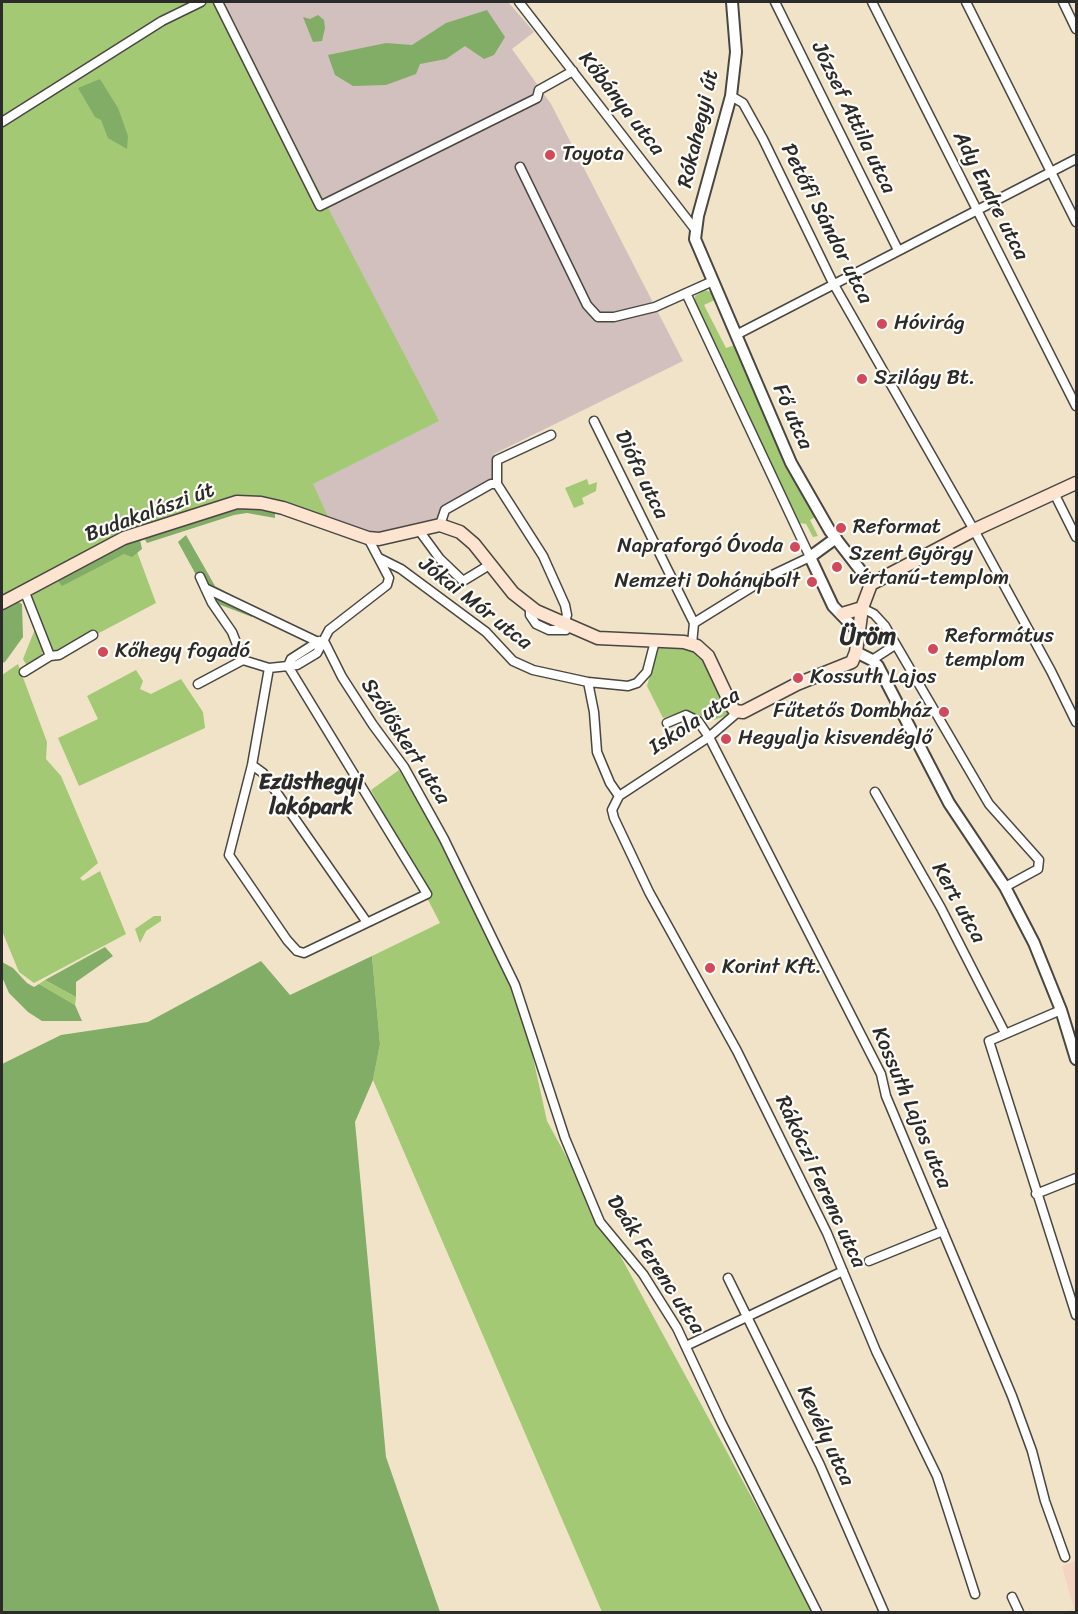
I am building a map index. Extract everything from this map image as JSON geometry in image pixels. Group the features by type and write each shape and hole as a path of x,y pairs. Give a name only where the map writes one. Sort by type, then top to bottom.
{"main road":[{"path":"856,652 862,608 871,584 974,530 1077,483"},
{"name":"Budakalászi út","path":"2,603 124,538 237,502 261,503 283,508 368,538 380,539 440,525"},
{"path":"440,525 460,532 491,564 517,597 530,608 598,638 692,644 708,656 729,701 738,712"},
{"path":"842,614 862,608"},
{"name":"Iskola utca","path":"738,712 813,677 846,666 852,662 856,652"}],"street":[{"path":"2,122 162,21 201,2"},
{"path":"218,2 320,206 537,98 539,90 573,71"},
{"name":"Kőbánya utca","path":"519,2 694,228"},
{"name":"Rókahegyi út","path":"694,228 731,96 736,52 732,2"},
{"name":"József Attila utca","path":"776,2 898,250"},
{"name":"Ady Endre utca","path":"872,2 1077,406"},
{"path":"966,2 1077,222"},
{"path":"1063,2 1077,29"},
{"name":"Petőfi Sándor utca","path":"731,96 743,103 763,139 833,283 1052,670 1077,722"},
{"path":"736,335 1077,159"},
{"path":"520,167 586,305 598,317 614,317 655,307 713,281"},
{"name":"Fő utca","path":"694,228 698,250 786,453 836,538 871,584"},
{"name":"Fő utca","path":"686,293 810,557"},
{"name":"Diófa utca","path":"594,421 694,623"},
{"path":"551,435 496,460 497,484 543,556 565,605 567,625"},
{"path":"440,525 445,510 491,484 497,484"},
{"path":"1054,493 1077,537"},
{"path":"418,529 440,559 463,581 491,564"},
{"path":"288,666 291,659 320,641 329,630 387,585 389,578 370,547 368,538"},
{"path":"692,644 694,623 768,577 810,557 836,538"},
{"name":"Jókai Mór utca","path":"378,557 401,569 486,632 513,661 533,670 588,682 623,686 637,683 647,672 655,641"},
{"path":"810,557 829,600 858,632"},
{"path":"200,577 232,632 243,660"},
{"path":"205,588 320,641"},
{"path":"24,590 50,656"},
{"path":"862,608 874,614 919,681 989,804 1013,834 1039,860 1038,869 1005,887"},
{"path":"24,672 50,656 59,655 93,634"},
{"name":"Szőlőskert utca","path":"320,641 373,725 404,766 456,862"},
{"path":"872,660 895,645"},
{"path":"856,652 872,660 949,803 1005,887 1034,943 1062,1010 1077,1059"},
{"path":"198,684 243,660 269,668 288,666"},
{"path":"269,668 252,765 229,855 287,940 297,951 304,952 427,894 288,666"},
{"path":"588,682 594,712 597,752 610,783 619,796"},
{"name":"Iskola utca","path":"619,796 709,737 738,712"},
{"name":"Kossuth Lajos utca","path":"667,723 686,716 698,721 709,737 881,1074 886,1096 1024,1429 1065,1557"},
{"path":"252,765 263,773 366,921"},
{"name":"Kert utca","path":"875,792 941,908 1005,1033"},
{"name":"Rákóczi Ferenc utca","path":"619,796 612,810 619,832 649,892 737,1051 827,1233 876,1350 937,1476 975,1594"},
{"name":"Deák Ferenc utca","path":"456,862 515,985 565,1138 600,1222 643,1274 677,1328 817,1612"},
{"path":"1062,1010 989,1041 1036,1194 1077,1315"},
{"path":"1036,1194 1077,1178"},
{"path":"869,1261 943,1231"},
{"path":"686,1347 843,1271"},
{"name":"Kevély utca","path":"728,1278 820,1465 884,1612"},
{"path":"1012,1598 1018,1612"}],"shaded area":[{"path":"221,2 508,2 534,32 512,49 551,104 683,361 494,454 493,488 449,513 441,530 390,541 359,543 336,534 312,484 438,421"},
{"path":"1076,1561 1076,1612 1066,1612 1074,1609 1062,1566"}],"green space":[{"path":"2,2 221,2 439,421 313,484 336,534 261,507 218,515 138,542 120,534 2,596"},
{"path":"487,10 505,37 494,55 484,59 465,46 446,59 420,64 416,74 386,85 353,86 335,75 328,55 386,43 412,45 446,23"},
{"path":"318,15 324,20 325,28 322,41 313,42 303,17 310,19"},
{"path":"100,79 118,108 128,136 127,149 108,138 101,120 95,117 78,88"},
{"path":"705,290 713,293 717,299 704,305 726,348 735,345 779,447 817,516 810,520 818,536 813,537 806,524 800,523 735,388 695,300 695,296"},
{"path":"587,479 589,485 597,482 596,491 582,498 584,504 574,508 565,488"},
{"path":"230,509 254,509 275,513 275,518 247,513 234,515 147,543 144,538"},
{"path":"186,535 215,586 256,608 252,617 213,602 196,580 195,573 178,542"},
{"path":"140,540 142,549 132,557 124,554 62,586 58,581 63,574 129,542"},
{"path":"136,549 156,603 99,633 92,633 55,654 51,652 30,599 34,591"},
{"path":"17,601 22,604 23,637 2,663 2,609"},
{"path":"35,629 43,647 42,656 27,666 23,659"},
{"path":"684,647 699,654 707,665 729,710 728,715 714,720 685,711 663,718 647,686 658,648"},
{"path":"18,664 47,742 46,759 61,776 98,863 80,878 83,881 100,871 126,934 34,983 19,972 2,931 2,675"},
{"path":"136,670 143,681 140,689 151,694 181,679 203,712 205,728 79,786 58,738 98,719 87,696"},
{"path":"399,770 456,862 522,1008 547,1121 814,1612 602,1612 373,1080 380,1044 372,956 440,923 371,790"},
{"path":"154,916 161,916 161,921 146,931 140,943 135,929"},
{"path":"105,947 113,956 76,982 76,997 45,980"},
{"path":"372,956 380,1044 373,1080 355,1122 386,1457 440,1612 2,1612 2,1064 61,1035 148,1022 261,961 290,995"},
{"path":"2,962 13,968 27,983 34,987 39,984 75,1005 82,1021 42,1021 28,1012 9,993 2,977"},
{"path":"45,980 76,997 75,1005 39,984"}],"place":[{"name":"Toyota","path":"550,155"},
{"name":"Hóvirág","path":"882,324"},
{"name":"Szilágy Bt.","path":"862,379"},
{"name":"Reformat","path":"841,528"},
{"name":"Napraforgó Óvoda","path":"795,547"},
{"name":"Szent György vértanú-templom","path":"837,567"},
{"name":"Nemzeti Dohánybolt","path":"812,582"},
{"name":"Református templom","path":"933,649"},
{"name":"Kőhegy fogadó","path":"103,652"},
{"name":"Kossuth Lajos","path":"798,678"},
{"name":"Fűtetős Dombház","path":"944,712"},
{"name":"Hegyalja kisvendéglő","path":"726,739"},
{"name":"Korint Kft.","path":"710,968"}],"district":[{"name":"Üröm","path":"868,638"},
{"name":"Ezüsthegyi lakópark","path":"311,796"}]}
